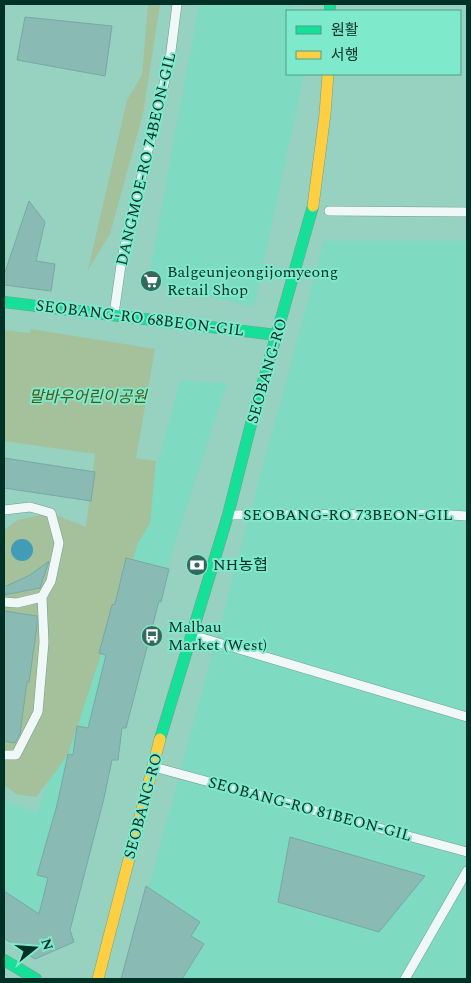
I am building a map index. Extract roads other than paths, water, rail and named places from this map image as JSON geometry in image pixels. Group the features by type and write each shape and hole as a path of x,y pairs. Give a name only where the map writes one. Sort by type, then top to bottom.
{"main road":[{"name":"SEOBANG-RO","path":"98,979 152,766 228,514 312,211 325,114 328,75"},
{"name":"SEOBANG-RO 68BEON-GIL","path":"4,302 277,335"},
{"path":"4,960 36,979"}],"lane":[{"name":"DANGMOE-RO 74BEON-GIL","path":"114,315 122,258 170,59 177,4"},
{"path":"329,211 467,212"},
{"path":"4,510 30,507 51,513 59,543 51,581 42,597 44,642 38,712 16,755 4,755"},
{"name":"SEOBANG-RO 73BEON-GIL","path":"228,514 434,514 467,516"},
{"path":"4,602 17,603 42,597"},
{"path":"192,635 467,718"},
{"name":"SEOBANG-RO 81BEON-GIL","path":"152,766 467,852"},
{"path":"406,979 467,871"}],"water":[{"path":"22,539 30,542 33,550 30,558 22,561 14,558 11,550 14,542"}],"place":[{"name":"Balgeunjeongijomyeong Retail Shop","path":"151,281"},
{"name":"NH농협","path":"197,565"},
{"name":"Malbau Market (West)","path":"152,636"}],"park label":[{"name":"말바우어린이공원","path":"88,397"}]}
